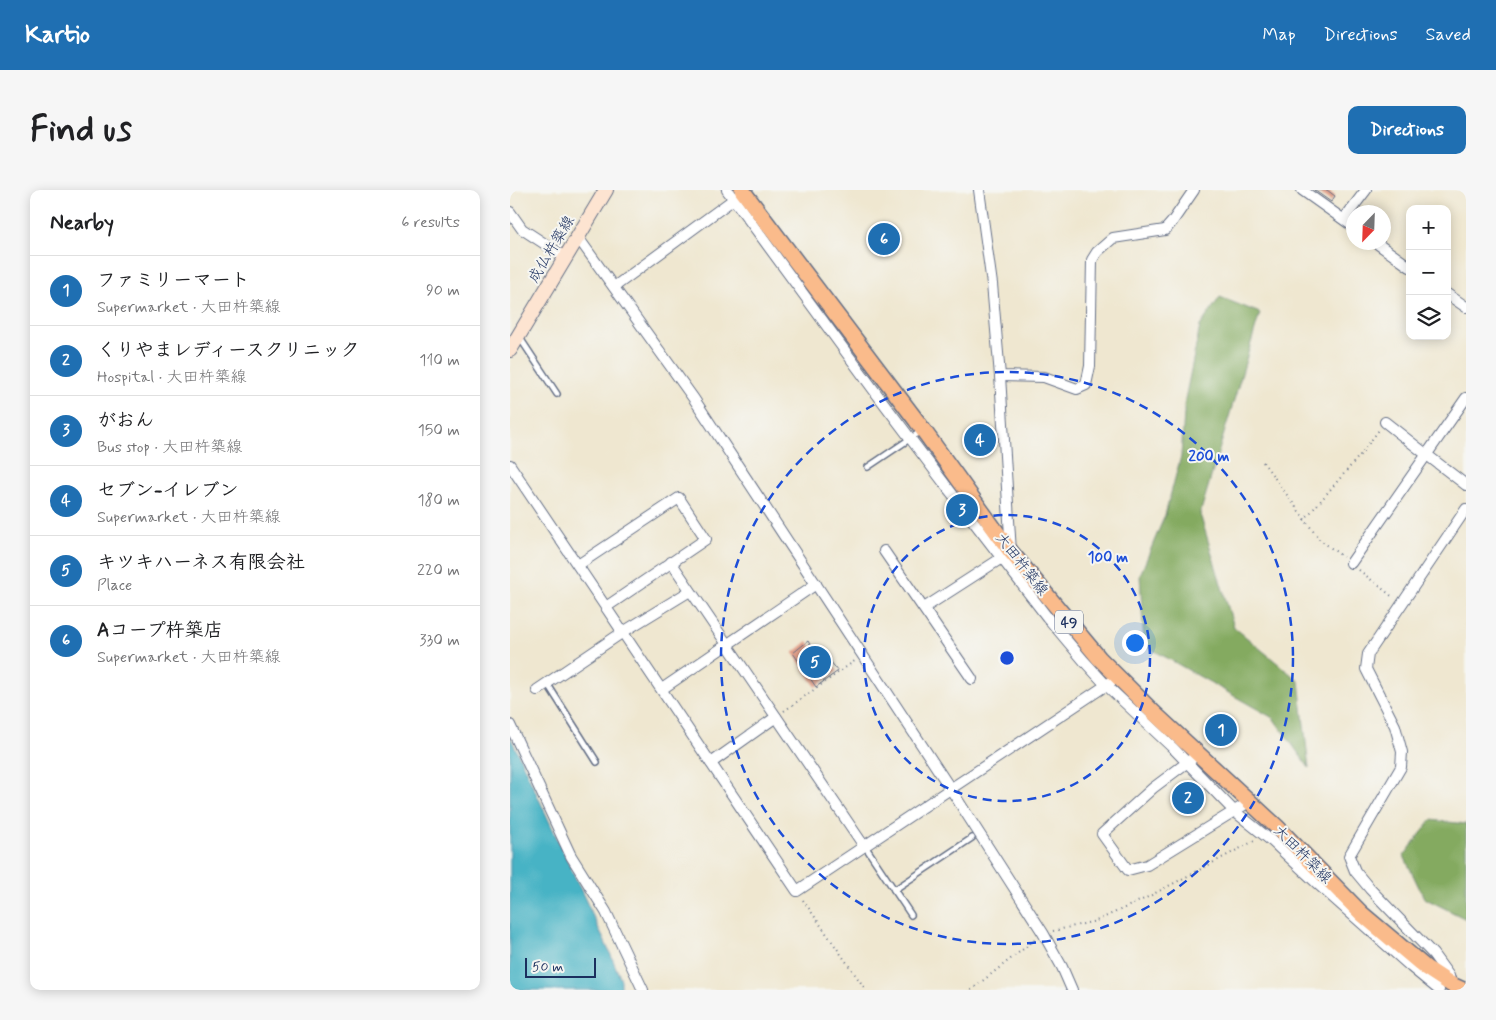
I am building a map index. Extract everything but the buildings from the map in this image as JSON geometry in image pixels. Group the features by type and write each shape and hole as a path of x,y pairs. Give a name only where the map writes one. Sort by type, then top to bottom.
{"main road":[{"name":"成仏杵築線","path":"510,350 606,190"},
{"name":"大田杵築線","path":"740,194 1006,554 1099,658 1112,681 1193,758 1249,802 1277,827 1362,914 1451,988"}],"street":[{"path":"727,190 740,194"},
{"path":"924,608 1006,554 1000,376 992,284 979,190"},
{"path":"1000,376 1044,377 1078,388 1086,385 1090,366 1092,260 1097,252 1113,238 1165,230 1194,190"},
{"path":"1302,190 1344,220 1366,190"},
{"path":"614,287 740,194"},
{"path":"511,215 522,229 565,257"},
{"path":"577,236 694,399 863,655 1043,933 1062,967 1072,990"},
{"path":"1386,250 1406,264"},
{"path":"1448,295 1466,307"},
{"path":"1351,563 1466,398"},
{"path":"1385,422 1466,484"},
{"path":"510,466 797,891 1112,681"},
{"path":"578,565 679,498 706,539 606,607"},
{"path":"1451,988 1449,976 1433,954 1370,889 1355,871 1349,856 1401,767 1402,752 1395,726 1366,669 1368,654 1466,510"},
{"path":"884,551 972,679"},
{"path":"671,562 864,846"},
{"path":"662,689 816,584"},
{"path":"537,690 623,632 690,591"},
{"path":"711,763 776,717"},
{"path":"510,725 572,856 606,912 643,990"},
{"path":"1249,802 1234,811 1146,865 1128,870 1102,834 1153,788 1193,758 1234,811 1265,835 1411,967 1451,988"}],"lane":[{"path":"518,336 557,394"},
{"path":"868,467 917,434"},
{"path":"547,683 597,762"},
{"path":"894,890 972,838"},
{"path":"864,846 911,915"}],"path":[{"path":"1304,520 1361,454 1385,422"},
{"path":"1263,462 1319,540 1351,563 1401,605"},
{"path":"776,717 863,655"},
{"path":"971,990 1043,933 1096,921 1144,899 1265,835"},
{"path":"797,891 866,990"}],"green space":[{"path":"1220,297 1260,313 1200,514 1234,627 1299,681 1309,768 1273,718 1144,645 1140,575 1165,515 1181,456 1185,399 1200,326"},
{"path":"1431,820 1466,824 1466,919 1424,898 1404,856"}],"water":[{"path":"510,736 610,953 621,980 621,990 510,990"}],"place":[{"name":"Aコープ杵築店","path":"884,239"},
{"name":"セブン-イレブン","path":"980,440"},
{"name":"がおん","path":"962,510"},
{"name":"キツキハーネス有限会社","path":"815,662"},
{"name":"ファミリーマート","path":"1221,730"},
{"name":"くりやまレディースクリニック","path":"1188,798"}]}
